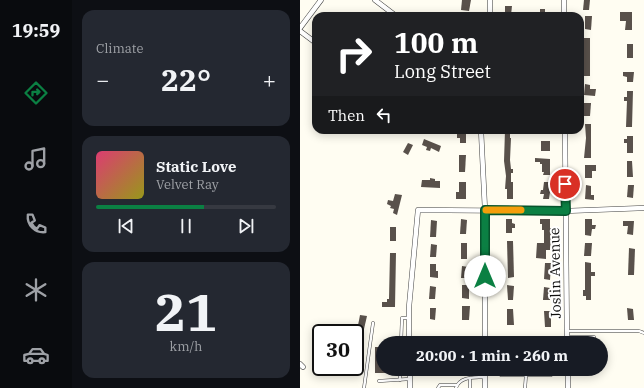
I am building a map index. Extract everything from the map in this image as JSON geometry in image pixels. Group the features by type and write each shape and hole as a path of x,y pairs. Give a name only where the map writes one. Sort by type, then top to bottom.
{"street":[{"path":"312,12 321,0"},
{"path":"375,0 391,12"},
{"path":"490,0 490,12"},
{"path":"564,0 564,12"},
{"path":"312,12 300,29 312,40"},
{"path":"481,134 485,210 485,336"},
{"name":"Joslin Avenue","path":"565,134 567,336"},
{"path":"409,336 409,307 418,210 566,211 644,208"},
{"path":"568,376 568,388"},
{"path":"485,377 485,388"},
{"path":"410,379 410,388"}],"lane":[{"path":"401,336 402,318 409,318"},
{"path":"364,388 374,323"},
{"path":"567,330 639,331 644,333"},
{"path":"525,388 526,376"},
{"path":"438,388 440,385 457,386 460,381 470,378 485,377"},
{"path":"470,378 470,388"},
{"path":"379,382 410,379"}],"building":[{"path":"462,0 471,0 469,11 461,10"},
{"path":"584,0 590,0 589,10 583,10"},
{"path":"505,6 512,6 511,12 505,12"},
{"path":"540,9 545,9 545,12 540,12"},
{"path":"620,12 632,12 632,30 625,30 626,21 620,21"},
{"path":"585,16 592,16 591,30 585,29"},
{"path":"584,38 590,38 590,76 584,76"},
{"path":"627,44 633,44 633,58 627,58"},
{"path":"623,72 634,72 633,82 627,82 627,77 623,76"},
{"path":"585,84 590,85 590,89 596,89 595,96 584,95"},
{"path":"627,91 633,91 632,127 626,127 627,101 624,101 624,97 627,97"},
{"path":"584,103 591,103 590,116 584,116"},
{"path":"585,124 591,124 591,158 584,158 586,138"},
{"path":"457,134 466,134 466,143 460,143 460,138 457,138"},
{"path":"505,134 510,134 510,160 511,169 513,169 513,173 511,173 511,182 513,182 513,199 507,199 507,189 505,189 506,176 504,161"},
{"path":"627,136 633,136 633,153 627,153 627,143 624,143 624,139 627,139"},
{"path":"424,139 441,146 439,152 431,148 430,151 426,150 427,147 422,145"},
{"path":"541,141 550,141 550,151 541,151"},
{"path":"408,143 413,145 408,155 403,152"},
{"path":"459,155 466,155 465,172 459,172"},
{"path":"535,158 550,159 550,175 543,175 544,172 542,172 542,164 540,164 540,162 535,162"},
{"path":"627,161 632,161 633,177 627,177"},
{"path":"585,165 596,165 596,171 592,171 592,178 585,178"},
{"path":"430,178 435,179 435,181 440,181 440,188 421,187 422,180 430,180"},
{"path":"459,182 466,182 466,199 456,199 456,192 459,192"},
{"path":"544,182 550,182 551,185 549,199 543,199 544,194 540,194 541,190 543,190"},
{"path":"586,185 591,186 591,195 594,195 594,200 585,199"},
{"path":"628,185 634,185 633,198 627,197"},
{"path":"395,194 402,195 397,215 393,213 394,209 390,208 391,206 387,204 388,200 393,201"},
{"path":"461,219 467,220 466,234 460,234"},
{"path":"506,219 512,219 512,223 515,224 515,228 512,228 512,233 506,233"},
{"path":"540,219 550,219 550,228 552,228 550,250 546,250 546,259 536,258 537,243 544,243 544,230 542,230"},
{"path":"585,219 592,219 592,225 596,225 595,229 592,229 591,236 585,235"},
{"path":"431,220 437,221 436,237 430,237"},
{"path":"623,221 634,221 633,235 627,234 628,226 623,226"},
{"path":"390,227 396,227 396,241 390,241"},
{"path":"507,241 513,241 514,277 508,278"},
{"path":"461,243 467,243 467,259 461,259"},
{"path":"585,243 592,243 591,256 584,256"},
{"path":"431,244 437,245 436,257 430,257"},
{"path":"629,248 635,249 634,275 628,275"},
{"path":"390,253 396,253 395,307 382,307 382,302 387,302 387,299 389,299"},
{"path":"585,262 591,263 591,272 595,272 595,276 591,276 591,300 586,300 586,296 583,296 583,290 585,290"},
{"path":"545,263 551,263 550,280 544,279"},
{"path":"430,264 436,264 438,278 430,277"},
{"path":"462,266 468,267 468,278 461,278"},
{"path":"462,285 469,285 469,299 462,298"},
{"path":"507,285 514,286 513,300 508,300"},
{"path":"430,286 436,287 435,299 429,299"},
{"path":"544,287 550,288 550,300 543,300"},
{"path":"462,306 470,306 469,320 462,320"},
{"path":"430,308 436,308 435,320 430,319"},
{"path":"627,308 633,309 634,320 628,320"},
{"path":"507,309 513,309 514,325 507,325"},
{"path":"544,311 551,311 551,327 545,327"},
{"path":"360,315 367,316 364,329 364,324 358,324"},
{"path":"375,347 376,347 376,373"}],"slow traffic":[{"path":"486,210 521,210"}],"route":[{"path":"485,276 485,210 566,211 565,184"}]}
